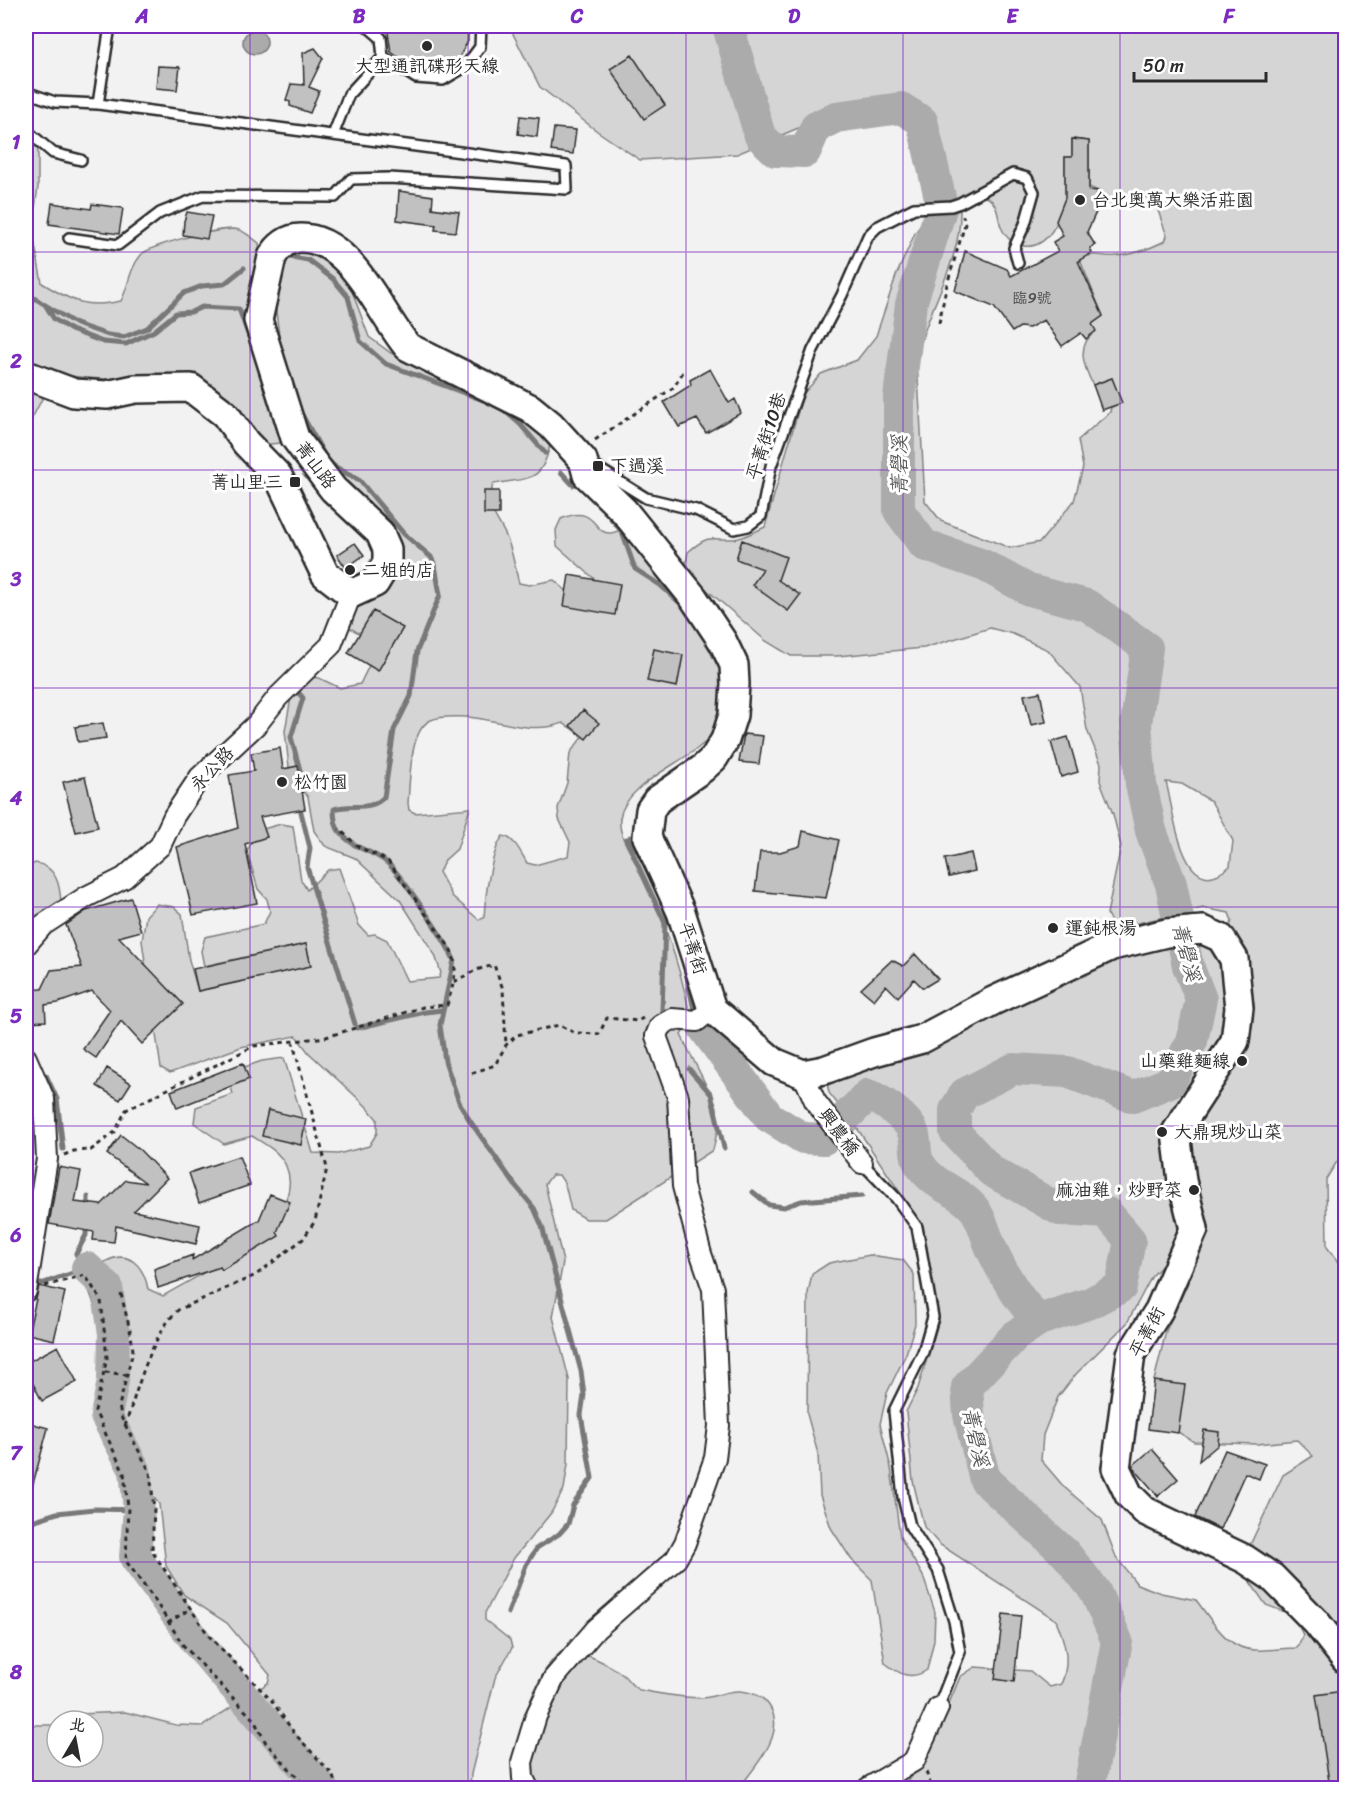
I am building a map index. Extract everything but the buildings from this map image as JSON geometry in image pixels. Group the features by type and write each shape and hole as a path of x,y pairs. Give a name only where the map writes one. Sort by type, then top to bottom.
{"street":[{"name":"菁山路","path":"26,375 74,393 107,395 135,389 190,388 225,414 246,443 278,476 325,574 351,594 375,583 387,564 387,549 380,533 333,489 295,438 258,320 272,257 277,248 297,238 320,240 355,268 377,297 396,332 408,347 531,408 586,460"},
{"name":"平菁街","path":"586,460 693,597 723,642 734,665 733,715 725,740 714,758 702,769 657,800 650,810 647,837 681,912 712,1009"},
{"name":"永公路","path":"26,945 43,925 86,897 124,878 160,846 174,816 200,777 257,724 278,697 331,645 351,594"},
{"name":"平菁街","path":"803,1074 824,1070 874,1052 922,1039 993,1001 1112,946 1166,933 1203,930 1221,938 1234,959 1239,1008 1235,1041 1176,1132 1182,1181 1194,1229 1159,1310 1131,1354 1116,1468 1129,1495 1145,1511 1245,1559 1272,1577 1316,1622 1346,1660"},
{"path":"528,1788 523,1778 522,1762 536,1716 554,1678 596,1629 676,1559 685,1543 715,1458 718,1426 713,1289 683,1186 678,1097 656,1036 660,1026 672,1019 697,1021 712,1009 774,1062 803,1074"},
{"path":"26,1058 44,1099 47,1159 31,1290"},
{"name":"興農橋","path":"803,1074 815,1101 862,1163"},
{"path":"868,1788 914,1761 938,1708"}],"lane":[{"path":"98,104 110,26"},
{"path":"333,135 349,94 383,57 381,38 367,26"},
{"path":"383,57 417,78 443,80 465,67 480,47 481,26"},
{"path":"26,92 55,102 98,104 566,166 567,189 389,178 351,179 335,197 203,196 160,213 118,245 69,238"},
{"path":"26,130 53,153 81,160"},
{"path":"956,204 1013,174 1027,178 1034,192 1025,224 1014,249 1018,263"},
{"name":"平菁街10巷","path":"586,460 646,498 696,510 734,529 748,526 760,516 771,466 813,350 842,295 868,236 878,227 914,208 956,204"},
{"path":"862,1163 896,1198 917,1227 933,1317 923,1352 894,1412 903,1497 910,1526 938,1570 960,1652 938,1708"}],"path":[{"path":"939,322 964,224 956,204"},
{"path":"586,460 674,387 683,372"},
{"path":"47,1159 74,1151 91,1150 115,1132 126,1110 254,1046 326,1037 388,1017 445,1005 454,982 456,960 450,948 388,861 359,847 339,829"},
{"path":"454,982 476,970 494,965 503,989 506,1045"},
{"path":"472,1073 495,1065 506,1045 516,1035 559,1025 575,1033 599,1034 607,1018 638,1021 648,1015 664,1014 672,1019"},
{"path":"126,1426 146,1366 169,1318 178,1310 256,1275 303,1239 315,1221 327,1168 293,1042"},
{"path":"31,1290 85,1275 101,1300 107,1342 105,1372 95,1411 124,1473 128,1507 126,1561 194,1659 254,1720 266,1743 307,1788"},
{"path":"121,1294 133,1352 119,1406 126,1426 150,1472 154,1509 152,1551 209,1636 272,1701 295,1734 332,1774 337,1788"},
{"path":"105,1372 127,1375"},
{"path":"168,1623 191,1608"}],"shaded area":[{"path":"509,26 1345,26 1346,1154 1338,1160 1326,1179 1327,1247 1346,1273 1345,1788 894,1788 905,1783 924,1763 960,1677 975,1667 1030,1671 1050,1687 1061,1684 1066,1668 1066,1652 1056,1620 939,1544 924,1527 913,1481 906,1412 918,1388 939,1320 924,1251 921,1224 857,1128 829,1093 827,1083 972,1028 1020,1001 1124,953 1228,930 1232,921 1229,913 1203,908 1121,927 1112,924 1107,914 1121,846 1113,814 1100,781 1101,764 1087,730 1080,687 1048,650 1013,634 990,628 924,648 837,656 791,656 766,641 698,582 686,564 688,552 705,540 737,539 765,527 803,394 821,374 857,360 876,336 896,276 915,233 941,196 935,140 930,119 914,106 896,104 850,106 737,154 640,160 597,131 540,87","holes":["1072,139 1089,141 1089,187 1098,191 1093,208 1097,210 1146,197 1155,202 1167,236 1165,241 1135,253 1095,255 1080,260 1103,316 1092,324 1095,331 1085,343 1083,356 1086,370 1093,385 1112,378 1121,403 1111,407 1110,412 1078,440 1083,467 1074,501 1040,542 1010,548 941,521 925,501 917,360 928,322 950,267 959,229 960,209 977,199 988,198 996,207 1001,227 1012,241 1025,246 1039,243 1055,227 1069,188 1065,187 1065,157 1072,157","1166,782 1182,784 1211,801 1233,841 1230,866 1214,876 1201,875 1191,866 1177,832","1176,1251 1195,1258 1191,1276 1166,1331 1154,1381 1170,1427 1194,1442 1257,1444 1297,1440 1313,1456 1283,1475 1250,1545 1250,1582 1266,1605 1293,1615 1303,1635 1297,1648 1245,1649 1228,1639 1196,1600 1161,1593 1137,1584 1116,1557 1102,1520 1064,1487 1041,1460 1043,1435 1058,1397 1076,1374 1127,1323 1152,1276"]},
{"path":"255,30 264,33 267,42 264,51 255,54 246,51 243,42 246,33"},
{"path":"26,126 36,137 38,152 38,187 32,229 42,283 62,295 88,304 121,301 134,266 141,255 158,246 188,237 232,229 242,231 259,243 284,436 280,443 268,444 258,440 210,385 191,376 169,374 100,379 56,373 26,364"},
{"path":"296,249 315,249 347,278 369,337 391,353 538,427 550,445 538,473 524,479 493,484 491,494 492,509 508,541 519,583 529,585 554,580 578,601 607,590 557,546 556,530 561,519 573,515 588,517 605,532 615,532 628,525 729,669 723,711 716,731 693,752 634,793 625,805 620,818 624,841 645,880 669,938 691,1019 681,1035 717,1107 718,1128 713,1150 606,1219 586,1219 571,1210 565,1184 559,1175 552,1175 545,1184 563,1262 553,1317 569,1379 568,1464 564,1489 551,1513 514,1558 485,1613 485,1620 510,1640 512,1648 495,1678 471,1774 470,1788 26,1788 26,1725 45,1725 45,1769 105,1769 105,1713 125,1712 176,1725 203,1726 268,1683 270,1675 227,1623 184,1595 166,1566 159,1504 143,1484 130,1458 123,1425 119,1369 104,1339 100,1320 87,1285 102,1264 121,1257 134,1262 143,1274 148,1289 163,1296 225,1260 247,1244 267,1226 282,1207 289,1187 286,1166 276,1152 252,1136 224,1144 194,1123 196,1107 233,1094 227,1073 262,1061 284,1058 313,1153 338,1154 369,1146 377,1133 377,1119 309,1053 296,1036 241,1047 170,1073 161,1068 142,941 146,916 157,904 174,907 182,914 189,960 198,991 311,966 306,944 204,966 201,951 205,937 264,924 270,911 267,899 258,889 247,852 256,831 281,824 293,826 301,880 307,890 328,870 339,868 359,925 368,935 375,934 387,940 407,981 439,978 441,973 435,955 400,900 355,858 325,846 314,831 308,797 290,776 285,731 292,692 310,677 319,678 340,688 360,684 379,645 345,625 355,599 394,560 312,448 282,359 273,288 282,256","holes":["468,717 540,728 563,723 583,736 570,753 567,783 558,808 559,819 570,842 568,856 535,865 527,863 514,843 503,836 492,863 484,918 479,920 452,896 439,872 445,860 457,849 470,808 415,813 409,810 412,757 418,734 424,725 435,718"]},
{"path":"26,387 38,391 42,399 26,430"},
{"path":"35,863 48,868 56,877 61,903 30,921 26,928 26,869"},
{"path":"870,1255 903,1260 914,1274 915,1324 906,1354 887,1393 880,1424 891,1468 900,1537 923,1576 935,1612 934,1640 927,1670 910,1676 900,1673 885,1663 872,1580 851,1559 831,1528 820,1495 818,1454 807,1414 808,1293 812,1274 829,1263"},
{"path":"565,1650 603,1662 640,1690 700,1698 735,1691 756,1694 768,1704 773,1715 775,1726 772,1737 761,1759 739,1788 514,1788 513,1774 519,1735 534,1691 554,1658"}],"waterway":[{"name":"菁礐溪","path":"728,26 760,136 776,151 805,152 816,127 836,117 901,108 922,121 942,206 911,304 899,397 899,511 924,545 983,565 1029,590 1087,605 1147,648 1136,724 1141,784 1151,831 1171,884 1188,966 1201,999 1192,1041 1170,1082 1133,1097 1067,1072 1013,1069 964,1094 955,1110 955,1132 991,1171 1060,1210 1107,1213 1130,1240 1121,1287 1090,1303 1039,1320 1015,1336 967,1387 969,1415 985,1480 1066,1554 1095,1591 1117,1641 1089,1788"},
{"path":"287,256 308,260 333,279 348,297 360,341 386,364 499,406 520,424 545,453"},
{"path":"26,282 31,296 76,324 108,335 124,337 147,328 184,293 202,286 224,284 244,268"},
{"path":"46,306 54,319 71,330 103,342 126,344 154,331 176,313 191,312 202,307 239,309 249,337"},
{"path":"301,413 326,458 334,466 360,481 404,534 431,557 435,565 440,595 417,651 411,696 394,730 384,797 379,802 367,806 334,809 335,820 344,837 385,861 401,878 442,938 454,960 440,1025 445,1061 459,1102 470,1121 534,1208 542,1226 581,1371 584,1395 581,1415 592,1478 573,1505 568,1524 559,1534 537,1548 526,1565 508,1613"},
{"path":"561,472 573,485"},
{"path":"600,505 622,532 635,569 660,585 681,604"},
{"path":"707,641 718,663"},
{"path":"297,691 303,698 291,737 301,774 300,786"},
{"path":"299,804 310,848 307,867 355,1024"},
{"path":"630,837 650,875"},
{"path":"626,839 665,923 662,1011 672,1011"},
{"path":"661,900 674,933"},
{"path":"26,920 30,924"},
{"path":"685,968 694,1010 687,1012"},
{"path":"357,1028 443,1010"},
{"path":"703,1027 769,1117 803,1138 824,1139 868,1095 900,1115 913,1132 919,1163 932,1178 969,1203 975,1210 1007,1279 1025,1305 1039,1320"},
{"path":"689,1069 711,1094 724,1148"},
{"path":"46,1075 57,1099 63,1149"},
{"path":"753,1192 769,1205 784,1207 801,1201 862,1196"},
{"path":"88,1197 88,1210"},
{"path":"38,1285 87,1268 76,1254 86,1235 86,1226"},
{"path":"87,1268 107,1287 114,1334 113,1381 106,1416 135,1470 139,1510 135,1557 198,1644 322,1788"},
{"path":"26,1523 57,1513 94,1509 139,1510"}],"place":[{"name":"大型通訊碟形天線","path":"427,46"},
{"name":"台北奧萬大樂活莊園","path":"1080,200"},
{"name":"下過溪","path":"598,466"},
{"name":"菁山里三","path":"295,482"},
{"name":"二姐的店","path":"350,570"},
{"name":"松竹園","path":"282,782"},
{"name":"運鈍根湯","path":"1053,928"},
{"name":"山藥雞麵線","path":"1242,1061"},
{"name":"大鼎現炒山菜","path":"1162,1132"},
{"name":"麻油雞，炒野菜","path":"1194,1190"}]}
